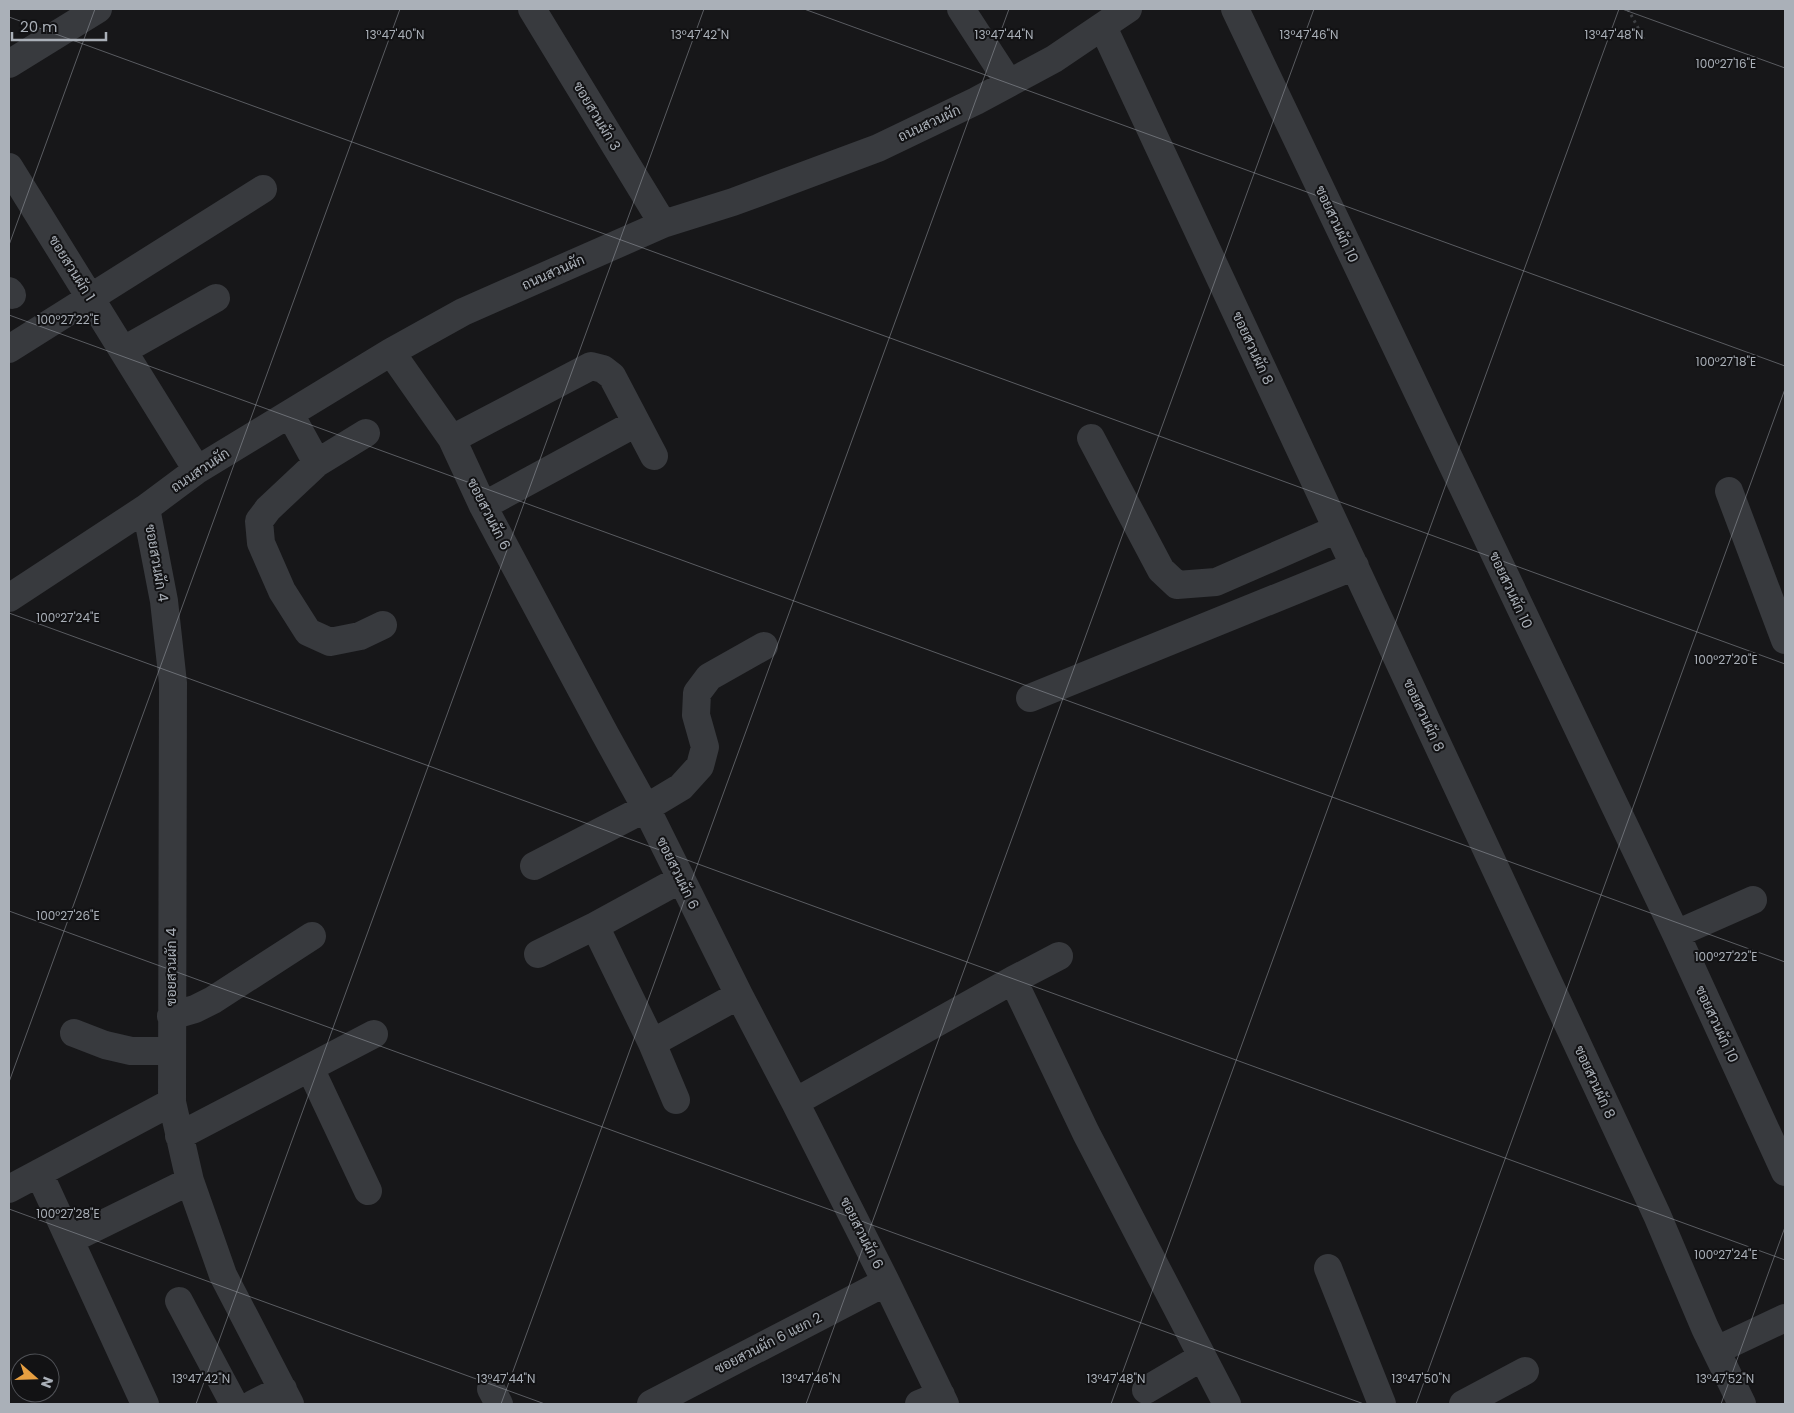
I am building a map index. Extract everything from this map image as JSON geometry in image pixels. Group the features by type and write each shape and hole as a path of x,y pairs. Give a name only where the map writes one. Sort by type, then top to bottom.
{"street":[{"path":"9,64 98,9"},
{"path":"961,9 1009,83"},
{"name":"ถนนสวนผัก","path":"9,598 146,508 197,470 391,352 463,312 663,224 733,202 878,148 976,101 1054,59 1128,9"},
{"name":"ซอยสวนผัก 10","path":"1235,9 1676,934 1777,1134 1785,1172"},
{"name":"ซอยสวนผัก 3","path":"538,11 663,224"},
{"name":"ซอยสวนผัก 8","path":"1103,27 1657,1215 1705,1328 1742,1404"},
{"name":"ซอยสวนผัก 1","path":"9,167 197,470"},
{"path":"9,349 263,189"},
{"path":"124,350 216,298"},
{"name":"ซอยสวนผัก 6","path":"391,352 452,439 484,506 646,808 739,995 886,1282 935,1401"},
{"path":"452,439 591,366 603,369 612,376 654,456"},
{"path":"290,414 317,463"},
{"path":"484,506 636,423"},
{"path":"366,433 317,463 268,509 259,521 261,543 282,591 308,632 330,642 360,636 383,625"},
{"path":"1091,438 1161,570 1177,585 1216,582 1337,529"},
{"path":"1729,492 1785,640"},
{"name":"ซอยสวนผัก 4","path":"146,508 164,601 173,683 172,1102 190,1180 223,1275 286,1397"},
{"path":"1030,698 1355,566"},
{"path":"534,866 646,808 681,787 700,766 705,746 696,715 697,693 709,677 764,646"},
{"path":"538,954 595,926 681,879"},
{"path":"1676,934 1753,900"},
{"path":"595,926 652,1043 676,1100"},
{"path":"171,1016 194,1009 213,1000 312,936"},
{"path":"795,1102 1059,956"},
{"path":"1013,980 1086,1132 1227,1404"},
{"path":"652,1043 739,995"},
{"path":"74,1033 105,1045 132,1050 171,1051"},
{"path":"179,1136 374,1034"},
{"path":"310,1068 368,1192"},
{"path":"9,1189 172,1102"},
{"path":"39,1173 145,1404"},
{"path":"70,1240 190,1180"},
{"path":"1328,1268 1382,1404"},
{"name":"ซอยสวนผัก 6 แยก 2","path":"651,1404 886,1282"},
{"path":"179,1301 234,1404"},
{"path":"1717,1350 1785,1318"},
{"path":"1146,1390 1202,1357"},
{"path":"1463,1404 1525,1371"},
{"path":"253,1404 286,1397"}],"path":[{"path":"1628,9 1644,39"}]}
